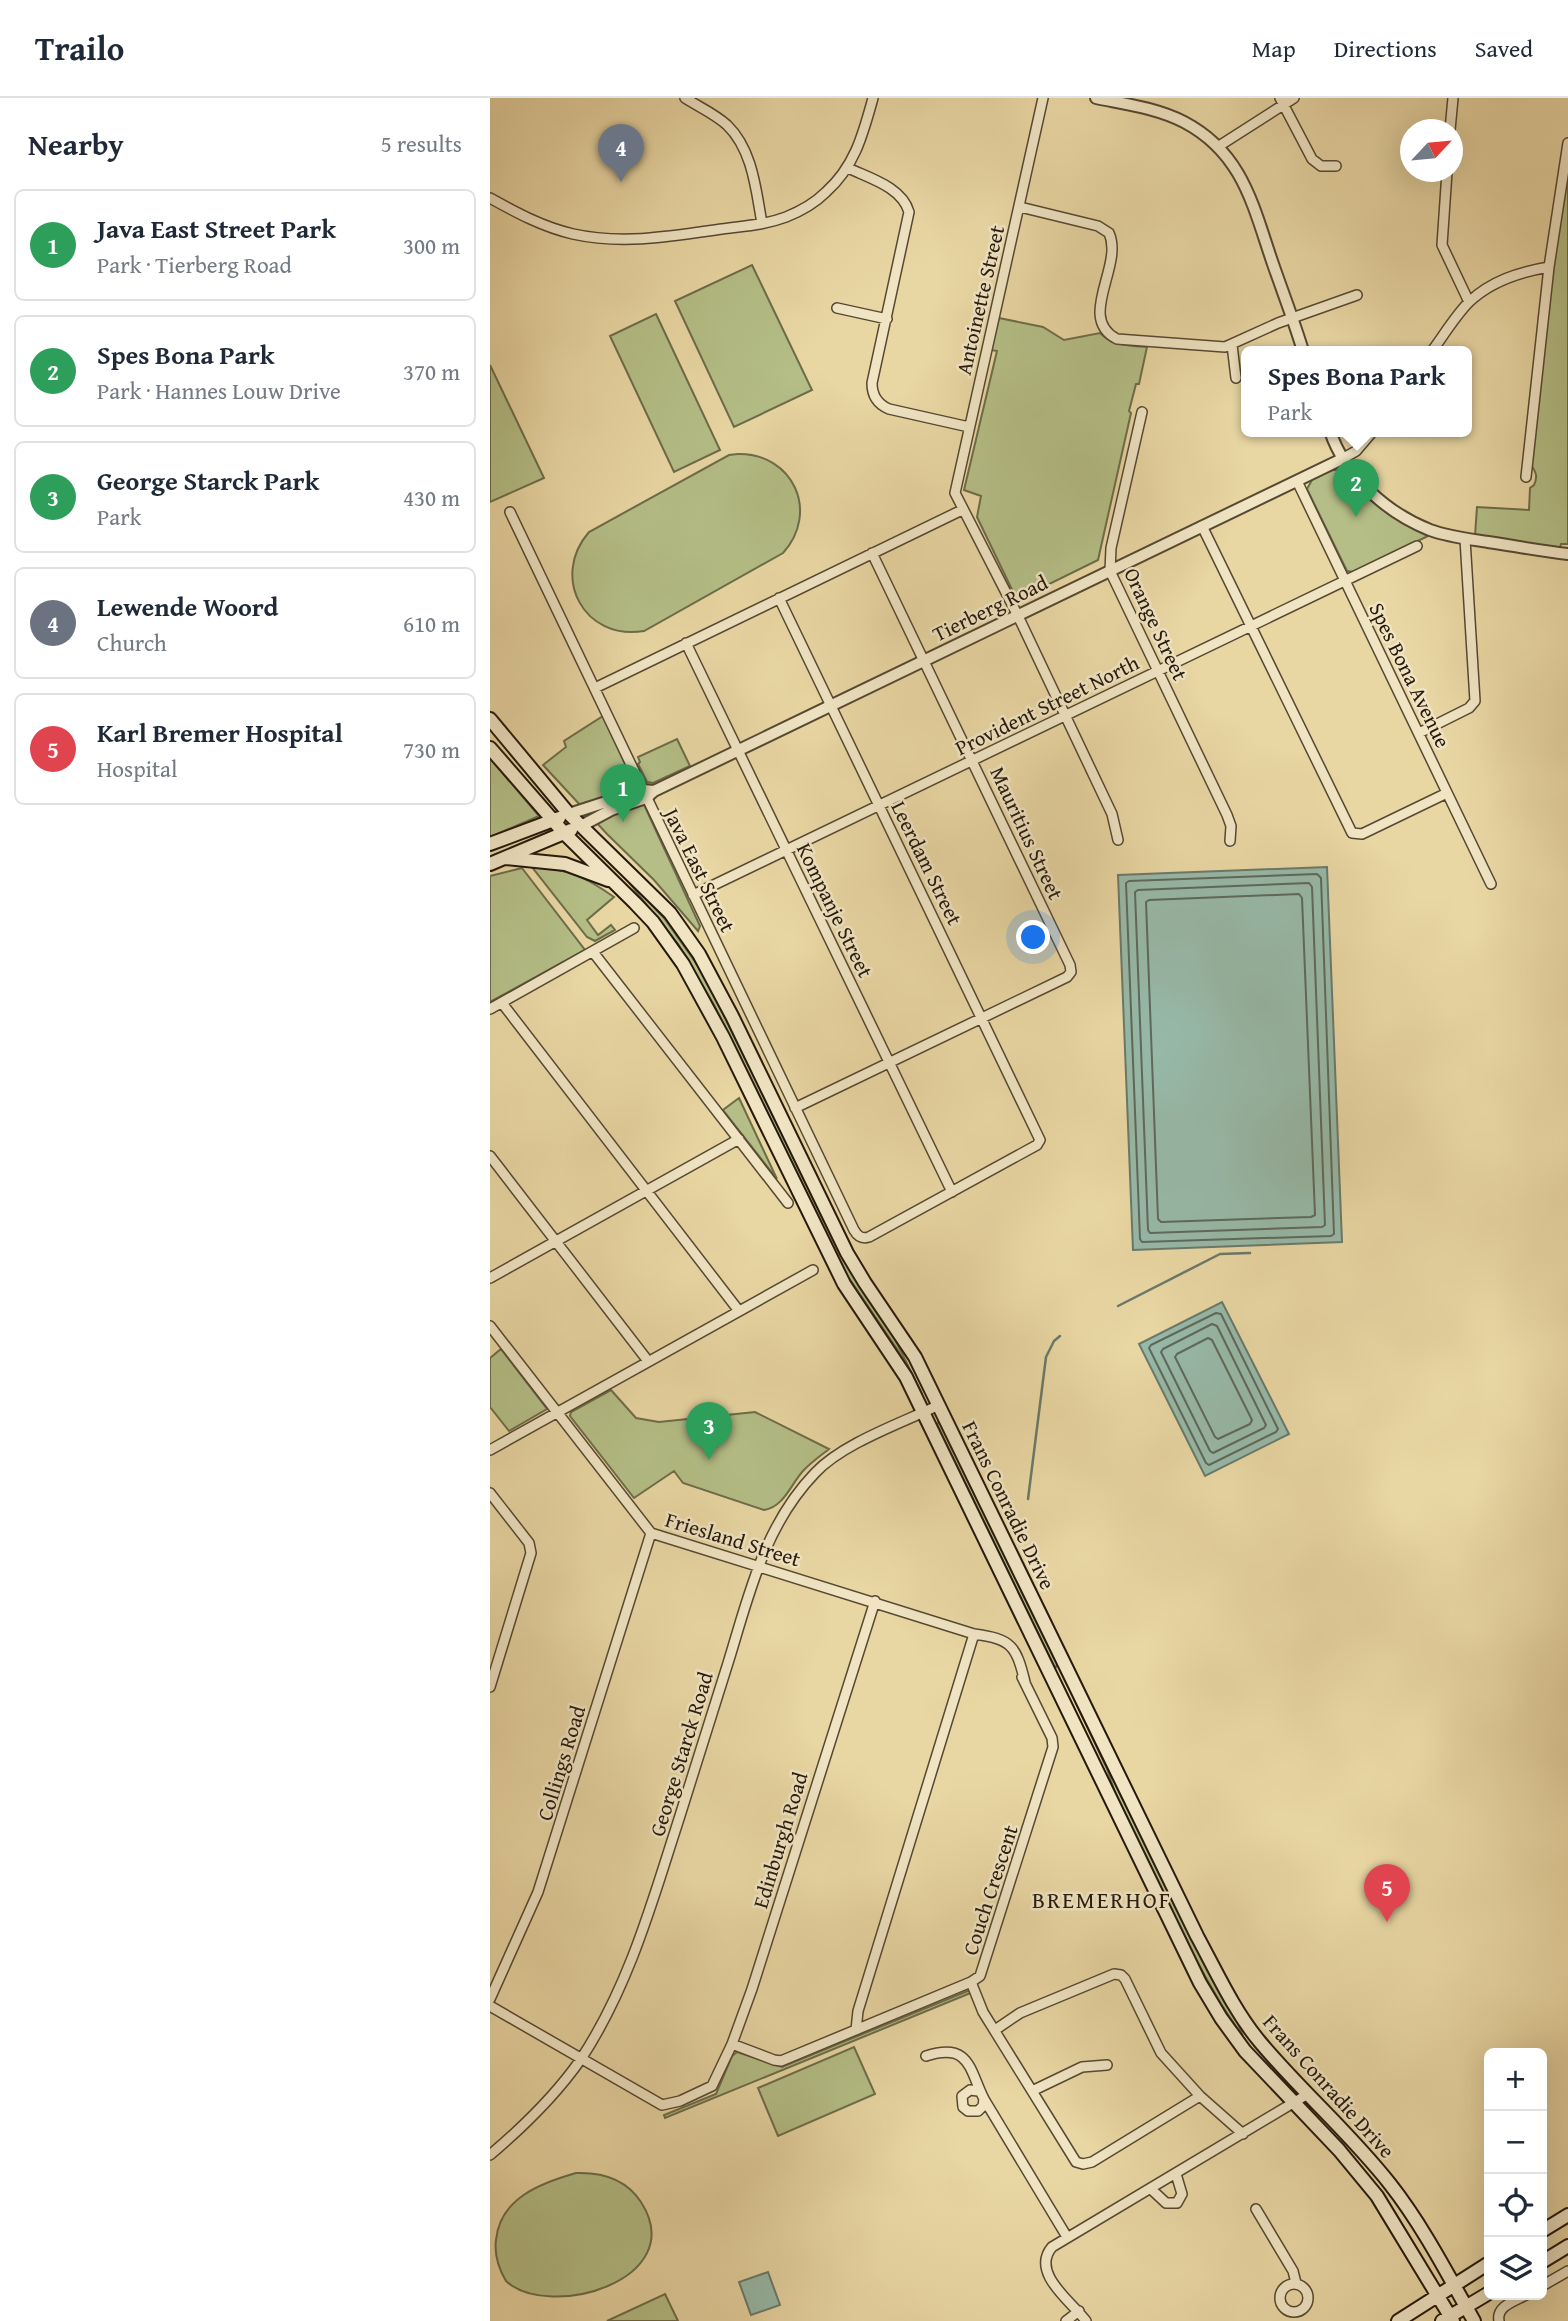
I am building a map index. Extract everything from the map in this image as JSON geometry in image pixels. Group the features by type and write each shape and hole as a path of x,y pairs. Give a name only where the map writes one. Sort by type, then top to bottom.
{"main road":[{"name":"Frans Conradie Drive","path":"490,719 569,814 670,913 713,977 847,1253 915,1357 1197,1936 1228,1992 1259,2040 1390,2184 1412,2214 1474,2321"},
{"name":"Frans Conradie Drive","path":"490,748 564,832 653,922 693,980 844,1284 896,1359 923,1412 1200,1983 1231,2033 1339,2150 1377,2196 1438,2296 1448,2319"},
{"name":"Tierberg Road","path":"490,844 569,814"},
{"name":"Tierberg Road","path":"490,864 581,826"},
{"path":"505,858 565,864 615,883"},
{"path":"1547,2228 1568,2215"},
{"path":"1547,2259 1568,2246"},
{"path":"1398,2321 1484,2266"},
{"path":"1448,2319 1484,2295"}],"street":[{"path":"685,98 721,121 735,136 751,169 762,223"},
{"path":"490,198 528,219 573,234 596,237 656,238 762,223 794,214 828,191 848,168 861,142 873,98"},
{"name":"Antoinette Street","path":"962,510 955,487 1043,98"},
{"path":"1096,98 1169,116 1194,128 1219,146 1248,190 1302,346"},
{"path":"1219,146 1282,102 1294,98"},
{"path":"1451,119 1452,98"},
{"path":"1282,102 1312,159 1321,166 1336,166"},
{"path":"1526,477 1549,267 1568,143"},
{"path":"848,168 894,191 903,198 908,207 908,222 872,383 873,393 877,401 889,409 969,427"},
{"path":"1446,182 1442,245 1469,302"},
{"path":"1020,207 1098,226 1109,233 1112,255 1100,312 1101,324 1108,334 1116,339 1225,347 1293,317 1357,295"},
{"path":"1436,346 1469,302 1495,283 1549,267"},
{"path":"836,308 887,319"},
{"path":"1231,345 1236,378"},
{"name":"Orange Street","path":"1142,412 1111,548 1111,571 1227,815 1231,826 1230,841"},
{"path":"1333,437 1342,458 1365,486 1396,512 1431,530 1465,539 1568,554"},
{"path":"1342,458 1356,452 1368,437"},
{"name":"Tierberg Road","path":"581,826 1342,458"},
{"name":"Spes Bona Avenue","path":"1297,481 1491,884"},
{"path":"595,688 962,510 972,524 1018,616 1112,814 1118,840"},
{"name":"Java East Street","path":"510,512 648,793 693,895 856,1233 864,1238 952,1192"},
{"path":"1202,526 1354,835 1362,834 1447,793"},
{"path":"1419,733 1469,708 1475,701 1465,539"},
{"name":"Provident Street North","path":"693,895 1417,546"},
{"name":"Mauritius Street","path":"872,553 1070,965 1071,972 1067,977 982,1018"},
{"name":"Leerdam Street","path":"779,598 1039,1138 1038,1144 952,1192"},
{"name":"Kompanje Street","path":"686,643 952,1192"},
{"name":"Tierberg Road","path":"569,814 648,793"},
{"path":"490,1009 634,928"},
{"path":"593,951 788,1203"},
{"path":"502,1003 739,1311"},
{"path":"795,1108 982,1018"},
{"path":"490,1278 738,1139"},
{"path":"490,1156 648,1361"},
{"path":"490,1450 813,1270"},
{"name":"Friesland Street","path":"490,1326 651,1533 978,1634"},
{"name":"George Starck Road","path":"490,2155 542,2105 580,2059 615,1998 643,1934 759,1565 782,1514 816,1471 831,1458 939,1405"},
{"path":"490,1493 529,1543 531,1553 493,1670 490,1687"},
{"name":"Collings Road","path":"490,1999 538,1892 651,1533"},
{"name":"Edinburgh Road","path":"580,2059 663,2105 680,2101 712,2086 732,2044 752,1989 875,1601"},
{"path":"856,2030 858,2011 978,1634"},
{"name":"Couch Crescent","path":"732,2044 781,2061 971,1982 983,1971 1052,1750 1052,1738 1006,1647 978,1634"},
{"path":"995,2030 1020,2013 1114,1974 1121,1975 1161,2053 1200,2096 1243,2134"},
{"path":"971,1982 983,2012 1076,2162 1092,2162 1200,2096"},
{"path":"490,2006 580,2059"},
{"path":"926,2056 948,2051 961,2056 975,2076 981,2099 995,2116 1067,2237"},
{"path":"1032,2091 1082,2067 1107,2065"},
{"path":"1086,2321 1053,2283 1045,2263 1049,2251 1067,2237 1308,2094"},
{"path":"1151,2189 1166,2203 1177,2203 1182,2194 1176,2174"},
{"path":"1256,2209 1293,2271 1296,2283 1305,2288 1309,2296 1301,2316 1287,2311 1280,2300 1284,2287 1296,2283"},
{"path":"1547,2283 1568,2271"},
{"path":"1499,2321 1501,2310 1518,2300"},
{"path":"1066,2321 1079,2311"}],"green space":[{"path":"1568,169 1568,544 1561,544 1560,548 1475,536 1477,507 1529,510 1530,488 1536,479 1531,465 1553,264"},
{"path":"752,265 812,390 734,427 675,301"},
{"path":"656,314 720,450 674,472 610,336"},
{"path":"999,318 1043,327 1064,340 1100,333 1116,343 1147,347 1139,384 1136,384 1129,411 1131,413 1098,560 1017,600 977,517 981,496 964,490 997,351 991,350"},
{"path":"490,365 544,478 490,502"},
{"path":"729,455 757,456 773,463 786,474 795,488 800,503 799,520 794,537 783,553 644,631 623,631 605,626 590,616 579,602 573,586 573,568 578,550 589,532"},
{"path":"1332,470 1344,473 1382,509 1428,536 1354,572 1347,571 1307,489 1313,478"},
{"path":"603,716 700,926 698,931 654,880 543,765 566,747 564,741"},
{"path":"677,739 690,766 653,783 647,782 638,764 638,757"},
{"path":"490,758 539,816 490,837"},
{"path":"532,867 576,875 614,897 587,920 598,935 611,925 615,930 595,941 587,937"},
{"path":"522,868 585,950 490,1002 490,876"},
{"path":"619,870 664,918 703,973 841,1253 893,1335 922,1394 897,1349 842,1268 714,1005 678,944"},
{"path":"739,1098 777,1179 723,1110"},
{"path":"501,1349 547,1409 509,1431 490,1407 490,1358"},
{"path":"611,1390 636,1418 659,1422 755,1412 829,1449 803,1471 782,1500 764,1510 683,1483 674,1471 634,1498 570,1416 571,1412"},
{"path":"939,1421 1058,1664 1056,1667 937,1425"},
{"path":"1074,1699 1187,1931 1237,2021 1244,2039 1193,1955 1119,1804 1107,1769"},
{"path":"970,1990 973,1992 665,2118 664,2115 716,2094 732,2056 737,2052 782,2067"},
{"path":"854,2047 875,2094 778,2136 758,2088"},
{"path":"576,2173 613,2178 635,2194 641,2202 651,2229 647,2253 632,2272 608,2286 581,2294 552,2296 526,2292 506,2281 501,2272 496,2251 499,2225 505,2213 524,2194"},
{"path":"665,2294 678,2321 607,2321"}],"water":[{"path":"1327,867 1342,1242 1133,1250 1118,875"},
{"path":"1222,1302 1289,1434 1205,1476 1139,1344"},
{"path":"768,2272 780,2305 751,2315 739,2282"}],"waterway":[{"path":"1118,1306 1220,1254 1250,1253"},
{"path":"1028,1499 1046,1357 1054,1341 1060,1336"}],"place":[{"name":"Lewende Woord","path":"621,182"},
{"name":"Spes Bona Park","path":"1356,517"},
{"name":"Java East Street Park","path":"623,822"},
{"name":"George Starck Park","path":"709,1460"},
{"name":"Karl Bremer Hospital","path":"1387,1922"}],"district":[{"name":"BREMERHOF","path":"1102,1899"}]}
